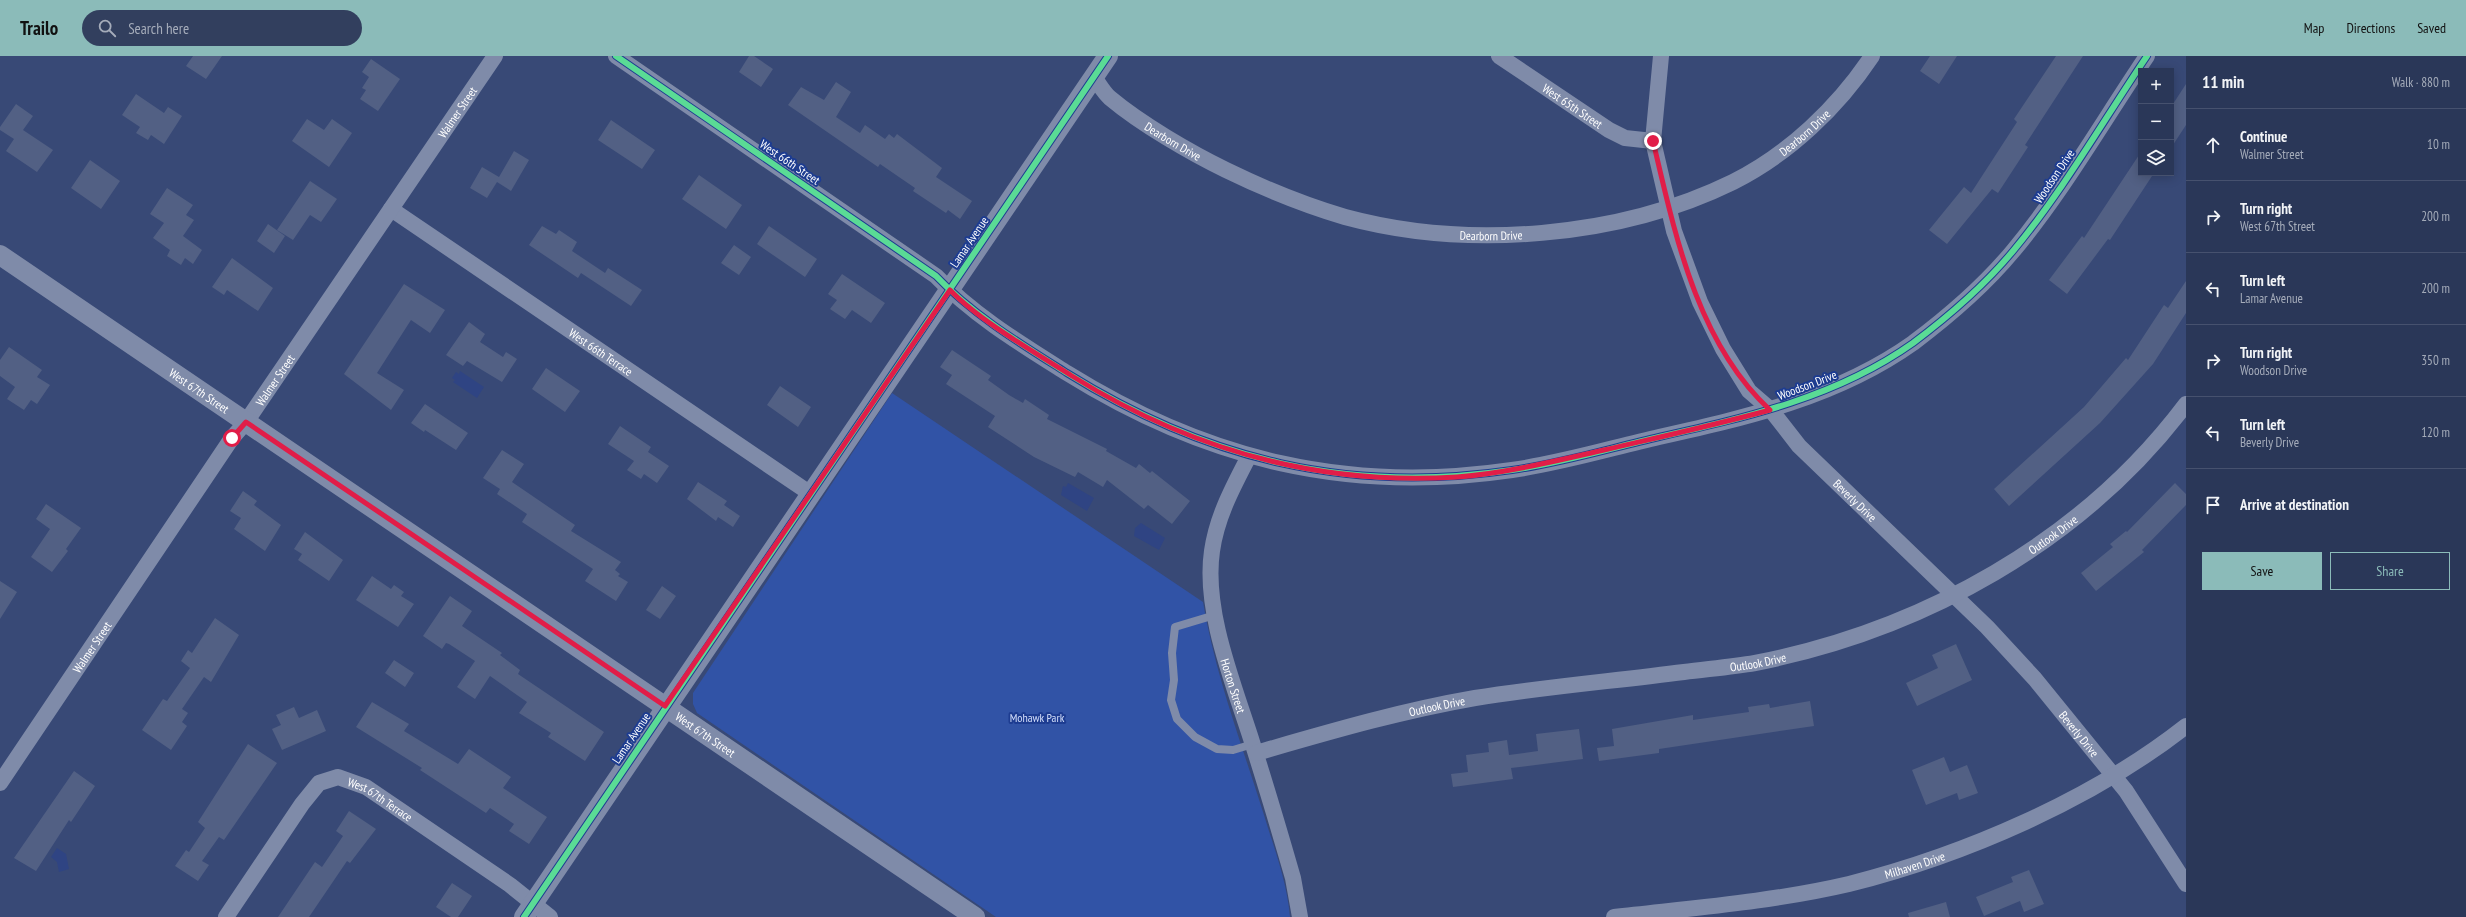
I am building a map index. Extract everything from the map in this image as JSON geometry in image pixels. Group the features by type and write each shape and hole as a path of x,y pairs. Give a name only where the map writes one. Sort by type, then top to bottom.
{"street":[{"name":"Walmer Street","path":"0,783 227,445 246,422 495,56"},
{"name":"West 66th Street","path":"616,56 936,276 950,290"},
{"name":"Lamar Avenue","path":"528,910 665,706 812,494 1108,56"},
{"name":"West 65th Street","path":"1499,56 1609,130 1625,138 1653,141"},
{"name":"Beverly Drive","path":"1661,56 1653,141 1679,248 1700,302 1723,349 1750,390 1770,410 1799,446 1954,595 2035,679 2113,775 2186,884"},
{"name":"Dearborn Drive","path":"1094,77 1109,97 1201,158 1267,190 1348,217 1422,231 1488,235 1527,234 1589,227 1669,207 1693,200 1734,182 1758,168 1803,135 1838,100 1872,56"},
{"name":"Woodson Drive","path":"950,290 962,303 1108,398 1160,425 1199,441 1249,456 1335,473 1384,477 1456,477 1516,470 1725,422 1794,403 1860,375 1911,344 1968,299 2012,252 2050,202 2147,56"},
{"name":"West 66th Terrace","path":"391,209 794,484 812,494"},
{"name":"West 67th Street","path":"0,255 975,917"},
{"name":"Outlook Drive","path":"1254,749 1410,710 1477,698 1753,663 1810,651 1883,627 1976,585 2078,515 2118,480 2170,425 2186,404"},
{"name":"Horton Street","path":"1249,456 1225,504 1216,530 1211,553 1211,582 1217,628 1293,878 1300,917"},
{"name":"Milhaven Drive","path":"1614,917 1770,898 1848,884 1922,863 1996,835 2051,809 2133,764 2186,726"},
{"name":"West 67th Terrace","path":"226,917 302,804 319,783 338,777 366,787 510,885 528,910 550,917"}],"lane":[{"path":"1215,615 1175,627 1172,652 1174,680 1171,700 1178,719 1195,737 1217,749 1254,749"}],"green space":[{"name":"Mohawk Park","path":"892,393 1203,602 1214,656 1280,865 1290,917 996,917 697,713 693,704 693,693"}],"shaded area":[{"path":"460,371 484,387 477,398 453,382 455,380 452,378 456,372 459,374"},
{"path":"1068,483 1094,498 1087,511 1061,495 1063,486 1066,487"},
{"path":"1141,523 1165,538 1159,550 1134,536 1135,528"},
{"path":"57,848 66,854 69,869 59,872 57,862 51,857"}],"building":[{"path":"193,56 222,56 206,79 186,66"},
{"path":"749,56 754,56 773,69 761,87 739,72"},
{"path":"1930,56 1957,56 1939,84 1920,71"},
{"path":"2056,56 2083,56 2025,145 2028,147 1998,193 1992,189 1947,244 1929,230 1964,187 1971,193 2017,122 2014,119"},
{"path":"371,59 400,79 378,111 360,99 366,90 362,88 369,77 362,72"},
{"path":"836,82 851,92 836,117 860,133 865,125 885,139 889,134 894,138 897,134 942,168 936,177 972,201 960,219 948,210 946,213 913,191 915,188 880,164 878,167 788,105 801,87 824,100"},
{"path":"2186,84 2186,125 2174,143 2174,104"},
{"path":"136,94 164,113 168,107 182,116 164,144 151,135 148,140 136,133 140,127 122,115"},
{"path":"16,104 33,116 23,130 53,150 37,172 6,151 14,139 0,130 0,127"},
{"path":"307,119 324,130 332,119 352,133 329,167 292,141"},
{"path":"611,120 655,150 642,169 598,140"},
{"path":"514,151 529,160 511,191 497,182 487,198 470,188 482,167 499,177"},
{"path":"2138,157 2138,176 2152,176 2110,240 2108,239 2067,294 2049,280 2082,236 2084,238"},
{"path":"90,160 120,181 101,209 71,188"},
{"path":"699,175 742,205 726,229 682,199"},
{"path":"310,181 337,199 321,222 310,215 293,240 277,230"},
{"path":"167,188 193,205 186,215 194,220 183,236 202,250 193,264 185,258 181,265 167,256 170,250 153,238 164,223 150,214"},
{"path":"268,224 285,236 274,253 257,241"},
{"path":"542,226 556,234 559,230 577,242 572,251 605,273 608,268 642,290 631,306 581,273 578,278 529,245"},
{"path":"769,226 817,259 805,277 757,244"},
{"path":"734,245 751,257 739,275 721,263"},
{"path":"232,258 273,288 258,311 227,290 224,295 212,287"},
{"path":"842,274 885,303 871,323 852,310 845,319 830,309 837,300 828,294"},
{"path":"2186,281 2186,313 2153,364 2100,423 2009,506 1994,489 2084,407 2126,358 2128,360 2164,305 2168,308"},
{"path":"404,284 445,310 430,333 411,320 377,373 404,390 391,410 344,374"},
{"path":"469,322 485,334 480,342 503,357 506,352 517,359 502,382 467,361 463,366 446,355"},
{"path":"9,347 42,370 37,377 50,385 37,404 31,400 24,410 7,399 15,387 0,376 0,360"},
{"path":"952,350 991,376 988,380 1009,395 1023,403 1025,399 1049,415 1047,419 1107,449 1106,451 1136,468 1139,464 1150,473 1152,471 1190,501 1172,524 1148,505 1144,509 1107,480 1103,487 1078,472 1075,477 1034,457 988,427 995,416 946,384 952,375 940,367"},
{"path":"546,368 580,391 565,412 532,389"},
{"path":"780,386 811,407 798,427 767,405"},
{"path":"425,404 468,433 456,450 425,430 424,432 411,423"},
{"path":"620,426 651,447 648,452 669,466 657,483 644,474 641,479 627,470 634,461 608,444"},
{"path":"502,450 524,464 512,482 575,525 571,531 621,562 615,570 620,574 618,576 628,582 616,601 585,581 593,569 522,522 527,514 497,494 500,489 483,478"},
{"path":"698,482 727,501 724,505 740,516 733,527 718,517 716,521 687,499"},
{"path":"2175,483 2186,494 2186,505 2142,550 2144,552 2096,591 2081,573 2113,547 2110,544 2126,531 2127,532"},
{"path":"243,491 257,501 254,505 281,525 265,551 234,529 241,518 230,511"},
{"path":"46,504 81,528 66,549 68,551 52,572 31,557 50,529 36,519"},
{"path":"305,532 343,560 329,581 298,560 302,554 294,549"},
{"path":"372,576 391,589 394,585 404,592 401,596 414,604 398,627 356,600"},
{"path":"0,581 17,592 0,619"},
{"path":"662,586 676,596 660,619 646,610"},
{"path":"450,596 472,611 462,626 502,653 500,655 520,670 518,674 604,732 585,761 548,737 551,733 519,713 527,702 490,676 475,699 457,687 475,661 449,644 446,643 442,649 423,636"},
{"path":"215,618 239,635 211,682 204,677 182,709 188,713 182,722 187,726 171,750 142,730 163,699 167,701 190,668 181,661 188,650 192,653"},
{"path":"1956,644 1972,680 1917,706 1906,683 1938,668 1932,655"},
{"path":"394,660 414,673 405,687 385,673"},
{"path":"1810,701 1814,726 1659,749 1659,753 1599,761 1597,748 1614,746 1612,729 1693,715 1693,720 1749,712 1748,707 1769,704 1770,708"},
{"path":"372,702 409,724 404,731 458,764 469,749 511,777 503,788 547,817 529,844 509,831 514,824 490,808 486,813 420,770 422,768 356,727"},
{"path":"294,707 299,718 317,710 326,731 282,750 272,729 281,725 276,715"},
{"path":"1579,729 1583,759 1511,768 1513,779 1453,787 1451,774 1468,772 1466,755 1489,752 1488,743 1507,740 1509,755 1538,751 1536,734"},
{"path":"248,744 277,763 224,840 219,837 202,861 209,865 198,881 175,866 186,850 189,852 205,828 198,822"},
{"path":"1944,757 1950,772 1967,765 1978,793 1959,800 1957,793 1926,805 1912,770"},
{"path":"74,771 95,786 71,822 69,820 36,871 14,858"},
{"path":"349,811 376,829 350,863 347,861 309,917 278,917 315,862 322,867 343,836 336,831"},
{"path":"2029,870 2044,904 2024,912 2020,901 1984,916 1976,897 2013,882 2011,877"},
{"path":"452,883 472,896 458,917 451,917 436,907"},
{"path":"1946,902 1950,917 1909,917 1908,913"}],"cycle path":[{"path":"616,56 936,276 966,304 998,328 1067,373 1120,403 1173,428 1226,448 1280,463 1336,473 1393,477 1452,476 1512,470 1568,459 1758,413 1791,403 1854,378 1884,362 1913,343 1940,322 2002,264 2031,228 2066,180 2147,56"},
{"path":"524,917 1108,56"}],"route":[{"path":"232,438 246,422 665,706 826,474 950,290 962,303 1050,363 1108,398 1160,425 1231,452 1286,465 1335,473 1384,477 1456,477 1516,470 1725,422 1770,410 1750,390 1723,349 1700,302 1674,231 1653,141"}]}
